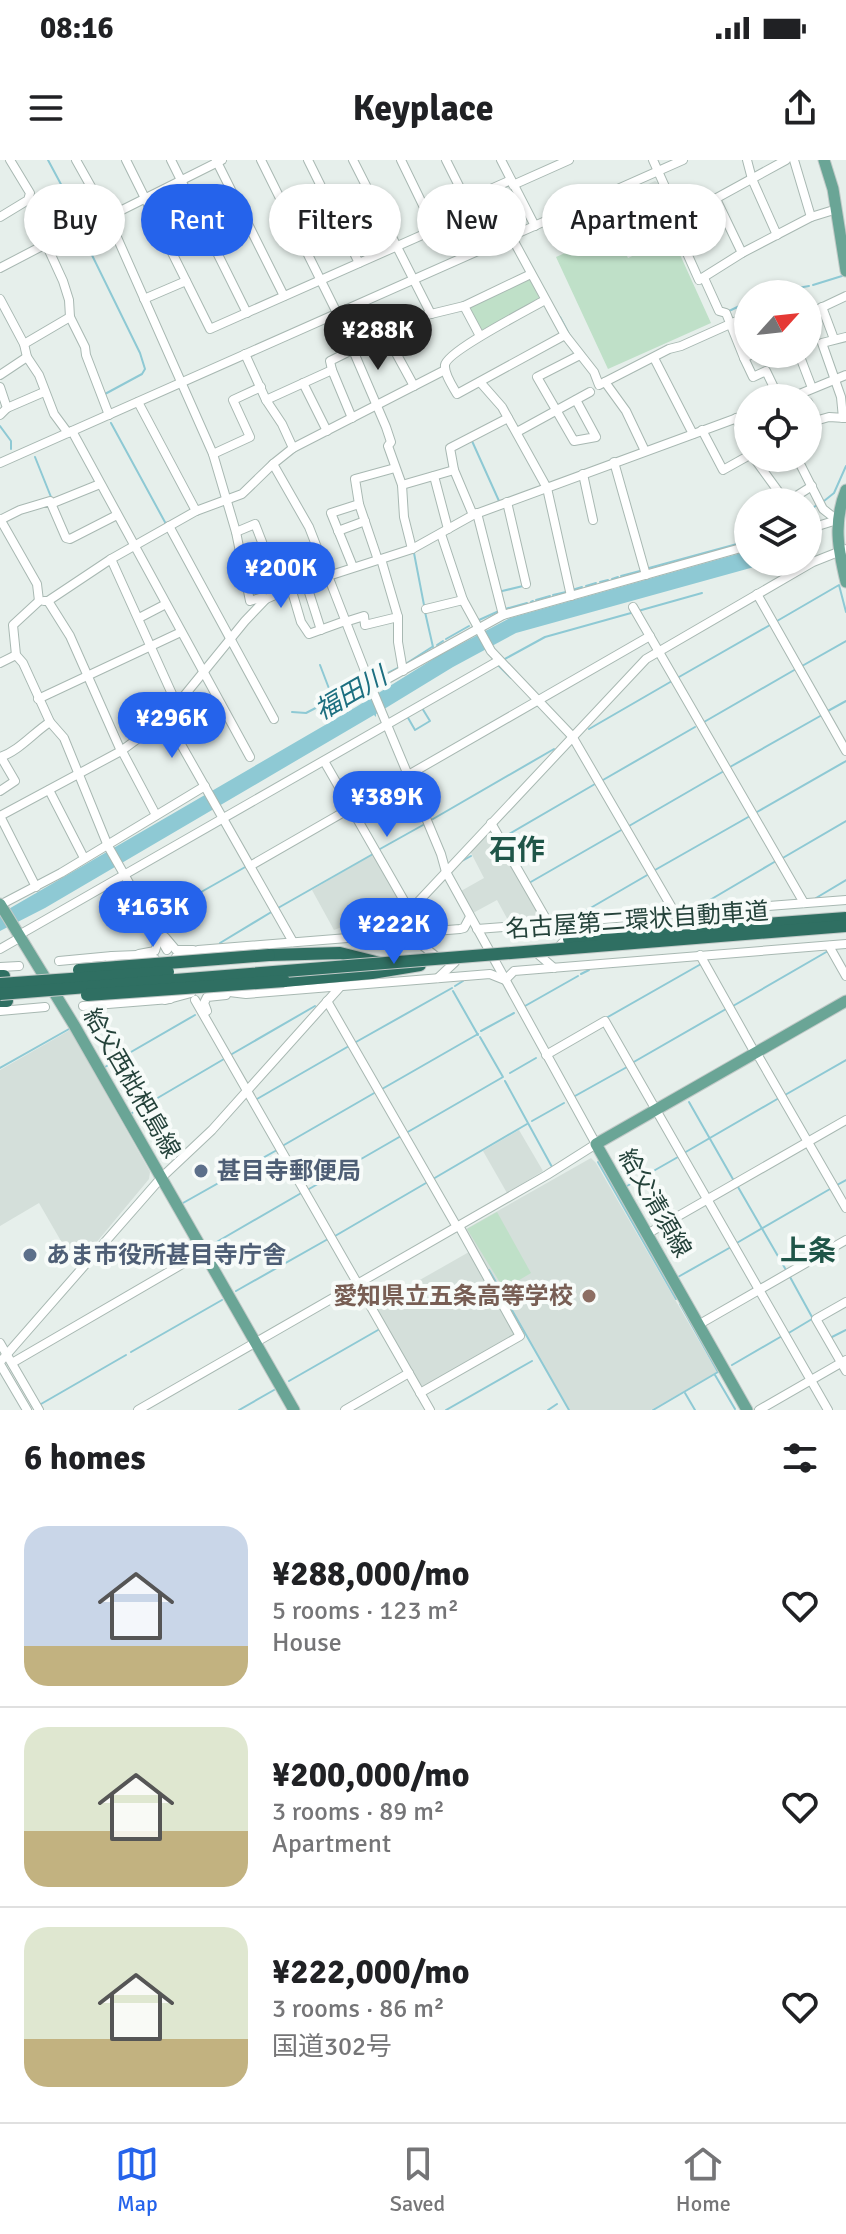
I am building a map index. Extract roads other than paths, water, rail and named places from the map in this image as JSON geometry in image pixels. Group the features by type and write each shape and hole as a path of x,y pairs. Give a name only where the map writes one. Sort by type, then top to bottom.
{"highway":[{"name":"名古屋第二環状自動車道","path":"0,998 846,918"},
{"name":"名古屋第二環状自動車道","path":"0,998 846,929"},
{"path":"0,998 493,959 548,959 846,929"},
{"path":"0,976 269,955 340,953 394,967"},
{"path":"0,998 284,981 356,975 420,965"}],"main road":[{"path":"824,160 837,209 846,271"},
{"path":"846,490 837,522 846,582"},
{"name":"給父西枇杷島線","path":"0,905 55,994 294,1410"},
{"name":"給父清須線","path":"747,1410 596,1144 846,1001"}],"street":[{"path":"0,217 28,200 30,193 10,160"},
{"path":"76,160 89,184"},
{"path":"126,160 141,190"},
{"path":"171,160 247,313"},
{"path":"261,160 337,313 391,442 388,446 402,485 404,517 412,549"},
{"path":"308,160 359,263"},
{"path":"353,160 365,184"},
{"path":"401,160 417,193"},
{"path":"446,160 458,184"},
{"path":"501,160 535,226"},
{"path":"512,183 553,163 569,160"},
{"path":"653,160 664,184"},
{"path":"526,230 683,160"},
{"path":"747,160 752,179 777,235"},
{"path":"726,193 786,160"},
{"path":"794,160 811,217"},
{"path":"173,184 219,161 284,296"},
{"path":"701,279 742,253 811,217 837,209"},
{"path":"726,220 742,253"},
{"path":"0,268 46,244 63,281 70,317 85,347 109,415"},
{"path":"401,255 431,314"},
{"path":"125,256 213,454 236,532 250,601 266,599"},
{"path":"174,256 210,329 376,256"},
{"path":"0,463 467,256"},
{"path":"522,256 565,335 594,372 599,385 734,322"},
{"path":"690,256 719,311 726,313 734,331"},
{"path":"352,418 330,361 401,321 464,306 531,274"},
{"path":"144,299 186,281"},
{"path":"834,339 822,307 846,296"},
{"path":"0,299 3,316 24,344 54,414 70,432 100,484 250,757"},
{"path":"545,300 480,336 449,358 445,370 457,394 565,335"},
{"path":"464,306 480,336"},
{"path":"24,344 70,317"},
{"path":"384,331 414,386"},
{"path":"822,420 845,418 822,343 846,337"},
{"path":"245,354 293,448"},
{"path":"576,400 596,437 574,441 537,377 580,355"},
{"path":"0,375 27,357"},
{"path":"654,358 723,470 734,464"},
{"path":"751,368 753,377 766,371 772,384"},
{"path":"266,400 332,370"},
{"path":"167,950 123,875 64,738 50,722 23,663 16,655 13,625 44,601 111,559 196,511 242,494 293,448 445,370"},
{"path":"822,386 846,375"},
{"path":"480,382 517,432 547,488 571,596"},
{"path":"605,382 626,411 645,451"},
{"path":"303,383 327,431"},
{"path":"0,387 7,408"},
{"path":"213,454 250,437 233,400 261,387"},
{"path":"0,415 7,408 44,392"},
{"path":"517,432 590,392"},
{"path":"138,402 196,511"},
{"path":"503,615 475,514 454,470 450,448 508,418"},
{"path":"36,887 0,816 121,751 166,718 266,599 412,549 475,514 734,419"},
{"path":"614,462 646,575"},
{"path":"138,1410 458,1227 596,1144 446,872 309,527 273,464"},
{"path":"395,468 355,479 359,504 398,617 403,671"},
{"path":"402,485 454,470"},
{"path":"804,472 823,509 837,522"},
{"path":"583,474 593,520"},
{"path":"434,476 463,600 478,629 498,661 572,736 675,913"},
{"path":"100,484 53,503 50,501 20,510 0,520 44,601 70,636 121,751 156,815"},
{"path":"507,502 526,584"},
{"path":"53,503 66,538 70,539 117,515"},
{"path":"353,567 331,513 359,504"},
{"path":"338,531 365,521"},
{"path":"822,526 837,522"},
{"path":"236,532 255,524 269,560 242,569"},
{"path":"169,526 274,719"},
{"path":"388,934 646,659 813,562 841,549"},
{"path":"372,689 503,615 734,550"},
{"path":"111,559 177,705"},
{"path":"306,583 321,630"},
{"path":"291,588 301,622 309,634 364,616 365,625 398,617"},
{"path":"757,594 846,751"},
{"path":"426,609 463,600"},
{"path":"139,618 166,604"},
{"path":"633,607 804,903"},
{"path":"38,699 181,632"},
{"path":"250,866 650,636"},
{"path":"0,663 16,655"},
{"path":"0,949 19,934 221,814 324,761 498,661"},
{"path":"166,718 293,942"},
{"path":"0,791 15,781 1,757 11,753 50,722"},
{"path":"324,761 422,932"},
{"path":"0,905 205,787"},
{"path":"49,790 83,856"},
{"path":"491,823 549,924"},
{"path":"135,894 149,908 172,948 181,951 464,928 470,917"},
{"path":"59,961 155,951 157,944 140,913 135,894"},
{"path":"477,929 844,902"},
{"path":"548,959 583,920"},
{"path":"408,933 449,963 438,978"},
{"path":"505,980 514,971 548,959 700,955 846,944"},
{"path":"829,946 846,976"},
{"path":"137,955 148,959 185,957 198,950"},
{"path":"700,955 846,1208"},
{"path":"101,990 112,956"},
{"path":"0,967 19,966"},
{"path":"227,1056 221,1036 204,1003 211,996 490,974 505,980"},
{"path":"5,1360 161,1178 212,1130 340,986"},
{"path":"125,988 136,1002"},
{"path":"165,1000 183,994 228,990 246,994"},
{"path":"0,998 45,1007"},
{"path":"83,1006 183,998 189,1001 213,1043 227,1056"},
{"path":"195,1000 430,1410"},
{"path":"327,1001 520,1336 420,1393"},
{"path":"546,1055 605,1021 828,1410"},
{"path":"647,1234 846,1120"},
{"path":"698,1325 846,1240"},
{"path":"5,1360 203,1252"},
{"path":"759,1410 844,1364 816,1319 846,1302"},
{"path":"0,1343 27,1410"},
{"path":"5,1360 39,1410"},
{"path":"345,1410 409,1373"}],"water":[{"path":"734,555 734,573 516,633 453,667 376,714 376,717 374,715 45,908 0,931 0,914 438,656 510,618"}],"waterway":[{"path":"48,160 61,184"},
{"path":"92,256 145,369 142,374 105,394"},
{"path":"822,282 842,276"},
{"path":"729,311 734,309"},
{"path":"560,317 570,336"},
{"path":"111,423 166,524"},
{"path":"0,426 11,441 11,449"},
{"path":"472,441 499,501"},
{"path":"35,457 51,497"},
{"path":"824,501 834,493 846,466"},
{"path":"649,568 734,545"},
{"path":"414,553 424,605"},
{"path":"621,576 640,571"},
{"path":"612,579 618,577"},
{"path":"600,582 608,580"},
{"path":"586,586 596,583"},
{"path":"777,621 839,585 846,612"},
{"path":"498,592 523,586"},
{"path":"572,590 582,587"},
{"path":"553,595 566,592"},
{"path":"638,611 702,593"},
{"path":"536,600 550,596"},
{"path":"505,609 527,603"},
{"path":"479,620 499,611"},
{"path":"425,612 433,647"},
{"path":"503,660 545,637 631,613"},
{"path":"679,677 770,625"},
{"path":"446,639 469,626"},
{"path":"437,645 443,641"},
{"path":"802,666 846,641"},
{"path":"404,665 432,647"},
{"name":"福田川","path":"292,712 306,713 333,699 320,665"},
{"path":"499,666 511,678"},
{"name":"福田川","path":"374,680 398,668"},
{"path":"704,722 796,669"},
{"path":"589,729 672,681"},
{"name":"福田川","path":"337,697 365,684"},
{"path":"826,712 846,701"},
{"name":"福田川","path":"332,702 335,707"},
{"path":"407,716 415,730 430,721 422,708"},
{"path":"730,767 822,715"},
{"path":"603,780 695,727"},
{"path":"433,819 554,749"},
{"path":"757,812 846,761"},
{"path":"629,826 724,771"},
{"path":"504,837 595,784"},
{"path":"655,870 750,816"},
{"path":"781,859 846,821"},
{"path":"380,849 423,825"},
{"path":"529,883 623,829"},
{"path":"278,908 373,854"},
{"path":"462,861 471,856"},
{"path":"698,907 776,861"},
{"path":"157,917 247,866"},
{"path":"575,917 649,874"},
{"path":"816,898 846,880"},
{"path":"220,943 273,911"},
{"path":"418,936 424,941"},
{"path":"733,1006 828,951"},
{"path":"606,1018 701,964"},
{"path":"581,974 589,970"},
{"path":"525,1006 578,976"},
{"path":"455,986 463,981"},
{"path":"356,1042 452,988"},
{"path":"453,991 478,1035"},
{"path":"232,1054 315,1006"},
{"path":"632,1063 726,1009"},
{"path":"481,1031 514,1013"},
{"path":"105,1067 195,1015"},
{"path":"0,1068 69,1029"},
{"path":"382,1089 478,1034"},
{"path":"406,1133 503,1077 480,1037"},
{"path":"257,1099 349,1046"},
{"path":"510,1073 536,1058"},
{"path":"132,1113 224,1059"},
{"path":"785,1095 846,1060"},
{"path":"575,1096 627,1067"},
{"path":"505,1081 552,1167"},
{"path":"284,1145 376,1092"},
{"path":"684,1153 779,1098"},
{"path":"689,1102 734,1181"},
{"path":"532,1121 564,1103"},
{"path":"433,1179 527,1124"},
{"path":"309,1189 401,1136"},
{"path":"183,1203 277,1150"},
{"path":"627,1186 678,1157"},
{"path":"598,1162 676,1299"},
{"path":"837,1185 846,1180"},
{"path":"335,1236 426,1183"},
{"path":"738,1187 786,1270"},
{"path":"735,1244 830,1189"},
{"path":"208,1247 303,1192"},
{"path":"236,1291 328,1239"},
{"path":"678,1277 731,1247"},
{"path":"489,1270 569,1410"},
{"path":"790,1277 812,1317"},
{"path":"131,1352 222,1300"},
{"path":"653,1410 718,1372 680,1304"},
{"path":"787,1334 812,1319"},
{"path":"289,1381 378,1330"},
{"path":"830,1338 846,1330"},
{"path":"732,1365 782,1336"},
{"path":"41,1404 126,1355"},
{"path":"446,1410 532,1361"},
{"path":"715,1375 735,1409"},
{"path":"239,1410 274,1390"},
{"path":"685,1393 695,1410"},
{"path":"548,1410 557,1404"}],"place":[{"name":"甚目寺郵便局","path":"201,1171"},
{"name":"あま市役所甚目寺庁舎","path":"30,1255"},
{"name":"愛知県立五条高等学校","path":"589,1296"}],"district":[{"name":"石作","path":"517,850"},
{"name":"上条","path":"808,1251"}]}
